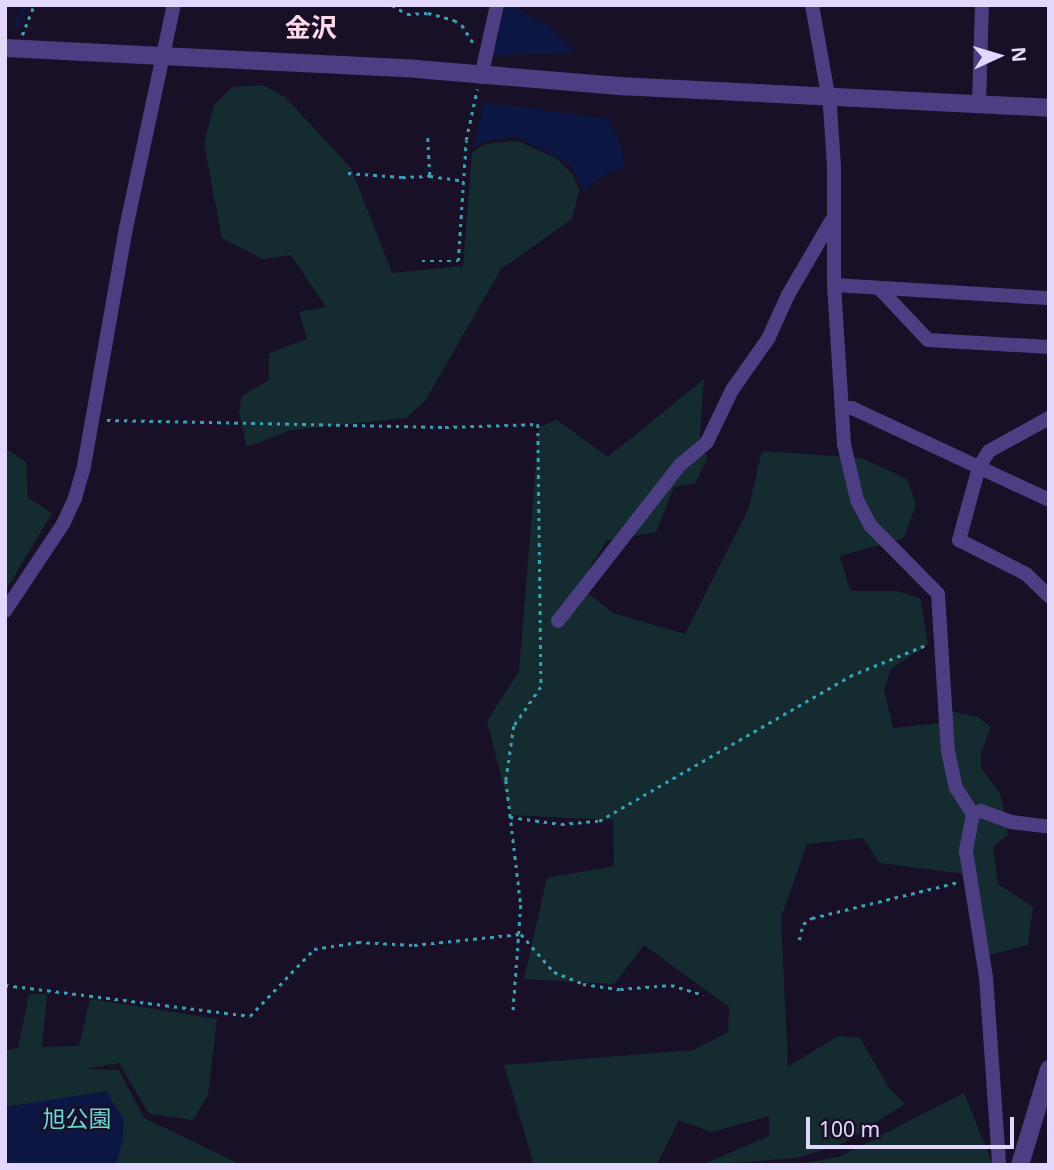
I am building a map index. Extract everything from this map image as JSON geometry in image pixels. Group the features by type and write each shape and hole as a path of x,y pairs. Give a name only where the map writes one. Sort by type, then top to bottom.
{"street":[{"path":"5,611 63,524 75,498 126,228 174,5"},
{"path":"482,77 484,57 497,5"},
{"path":"812,5 828,95 834,167 834,285 844,444 857,500 871,526 938,594 948,751 956,788 973,814 966,851 986,977 999,1165"},
{"path":"979,104 982,5"},
{"path":"13,48 416,69 482,77 619,86 1049,108"},
{"path":"558,621 680,464 707,442 732,390 768,339 788,295 832,220"},
{"path":"834,285 1049,298"},
{"path":"879,288 928,340 1049,347"},
{"path":"842,408 852,408 1049,499"},
{"path":"1049,418 989,451 979,467 959,540 1026,574 1049,596"},
{"path":"973,814 981,811 1012,822 1049,827"},
{"path":"1020,1165 1044,1101 1049,1069"}],"path":[{"path":"13,48 34,5"},
{"path":"392,5 407,14 428,13 454,20 462,25 484,57"},
{"path":"422,261 458,261 466,140 482,77"},
{"path":"428,138 430,176"},
{"path":"348,173 430,176 464,181"},
{"path":"89,421 446,427 538,424 541,687 514,726 506,780 520,875 521,934 513,1015"},
{"path":"510,817 561,824 599,821 850,676 940,641"},
{"path":"799,940 803,924 821,914 971,879"},
{"path":"5,985 250,1016 314,949 358,942 414,945 521,934"},
{"path":"521,934 554,972 583,984 620,989 671,985 703,995"}],"green space":[{"path":"263,85 285,97 351,168 392,273 463,266 472,153 485,144 517,141 556,158 573,175 579,191 572,219 501,269 425,401 406,418 291,430 247,447 239,413 242,396 269,380 269,353 307,339 299,312 326,307 291,255 262,259 222,238 204,144 214,105 232,87"},
{"path":"704,379 700,435 707,459 695,483 674,487 656,532 606,541 579,586 613,613 685,634 748,510 762,451 861,458 907,479 916,505 904,538 840,556 850,591 897,591 920,598 928,644 891,669 884,690 893,728 940,723 950,711 978,717 991,727 981,753 981,768 1000,793 1008,835 993,847 998,884 1033,907 1028,945 989,955 974,875 880,863 863,838 807,844 781,917 788,1067 838,1036 860,1038 889,1088 905,1104 840,1145 796,1158 702,1165 769,1136 769,1116 712,1132 679,1120 658,1162 649,1165 534,1165 504,1065 694,1050 728,1032 729,1007 644,945 614,984 524,979 547,878 614,866 613,820 511,815 487,721 519,671 539,427 557,420 608,457"},
{"path":"5,448 26,462 28,498 52,513 5,592"},
{"name":"旭公園","path":"29,994 47,994 42,1047 79,1046 90,999 217,1019 208,1095 193,1120 149,1114 119,1063 86,1069 119,1070 144,1118 242,1165 5,1165 5,1051 18,1048"},
{"path":"964,1093 993,1165 794,1165 839,1157"}],"shaded area":[{"path":"513,5 547,24 575,52 493,55 504,10"},
{"path":"484,102 609,119 623,150 624,169 607,173 584,190 569,163 518,137 485,141 473,148"},
{"path":"106,1091 124,1120 123,1140 116,1165 5,1165 5,1107"}],"waterway":[{"path":"16,25 25,5"}],"district":[{"name":"金沢","path":"311,28"}]}
